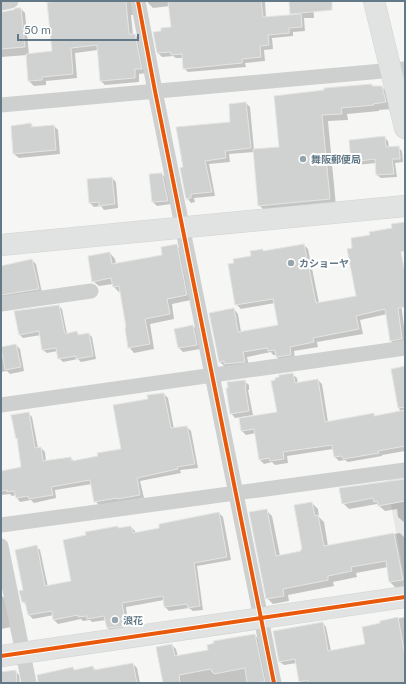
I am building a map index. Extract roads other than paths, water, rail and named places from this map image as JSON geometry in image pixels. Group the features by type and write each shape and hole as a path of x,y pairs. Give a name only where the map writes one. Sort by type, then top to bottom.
{"street":[{"path":"1,3 11,1"},
{"path":"138,1 182,228 274,683"},
{"path":"374,1 398,70 405,128"},
{"path":"1,105 398,70"},
{"path":"1,245 405,206"},
{"path":"1,304 91,291"},
{"path":"1,405 405,348"},
{"path":"1,525 405,470"},
{"path":"1,546 29,683"},
{"path":"1,656 23,654 405,597"}],"place":[{"name":"舞阪郵便局","path":"303,159"},
{"name":"カショーヤ","path":"291,263"},
{"name":"浪花","path":"115,620"}]}
